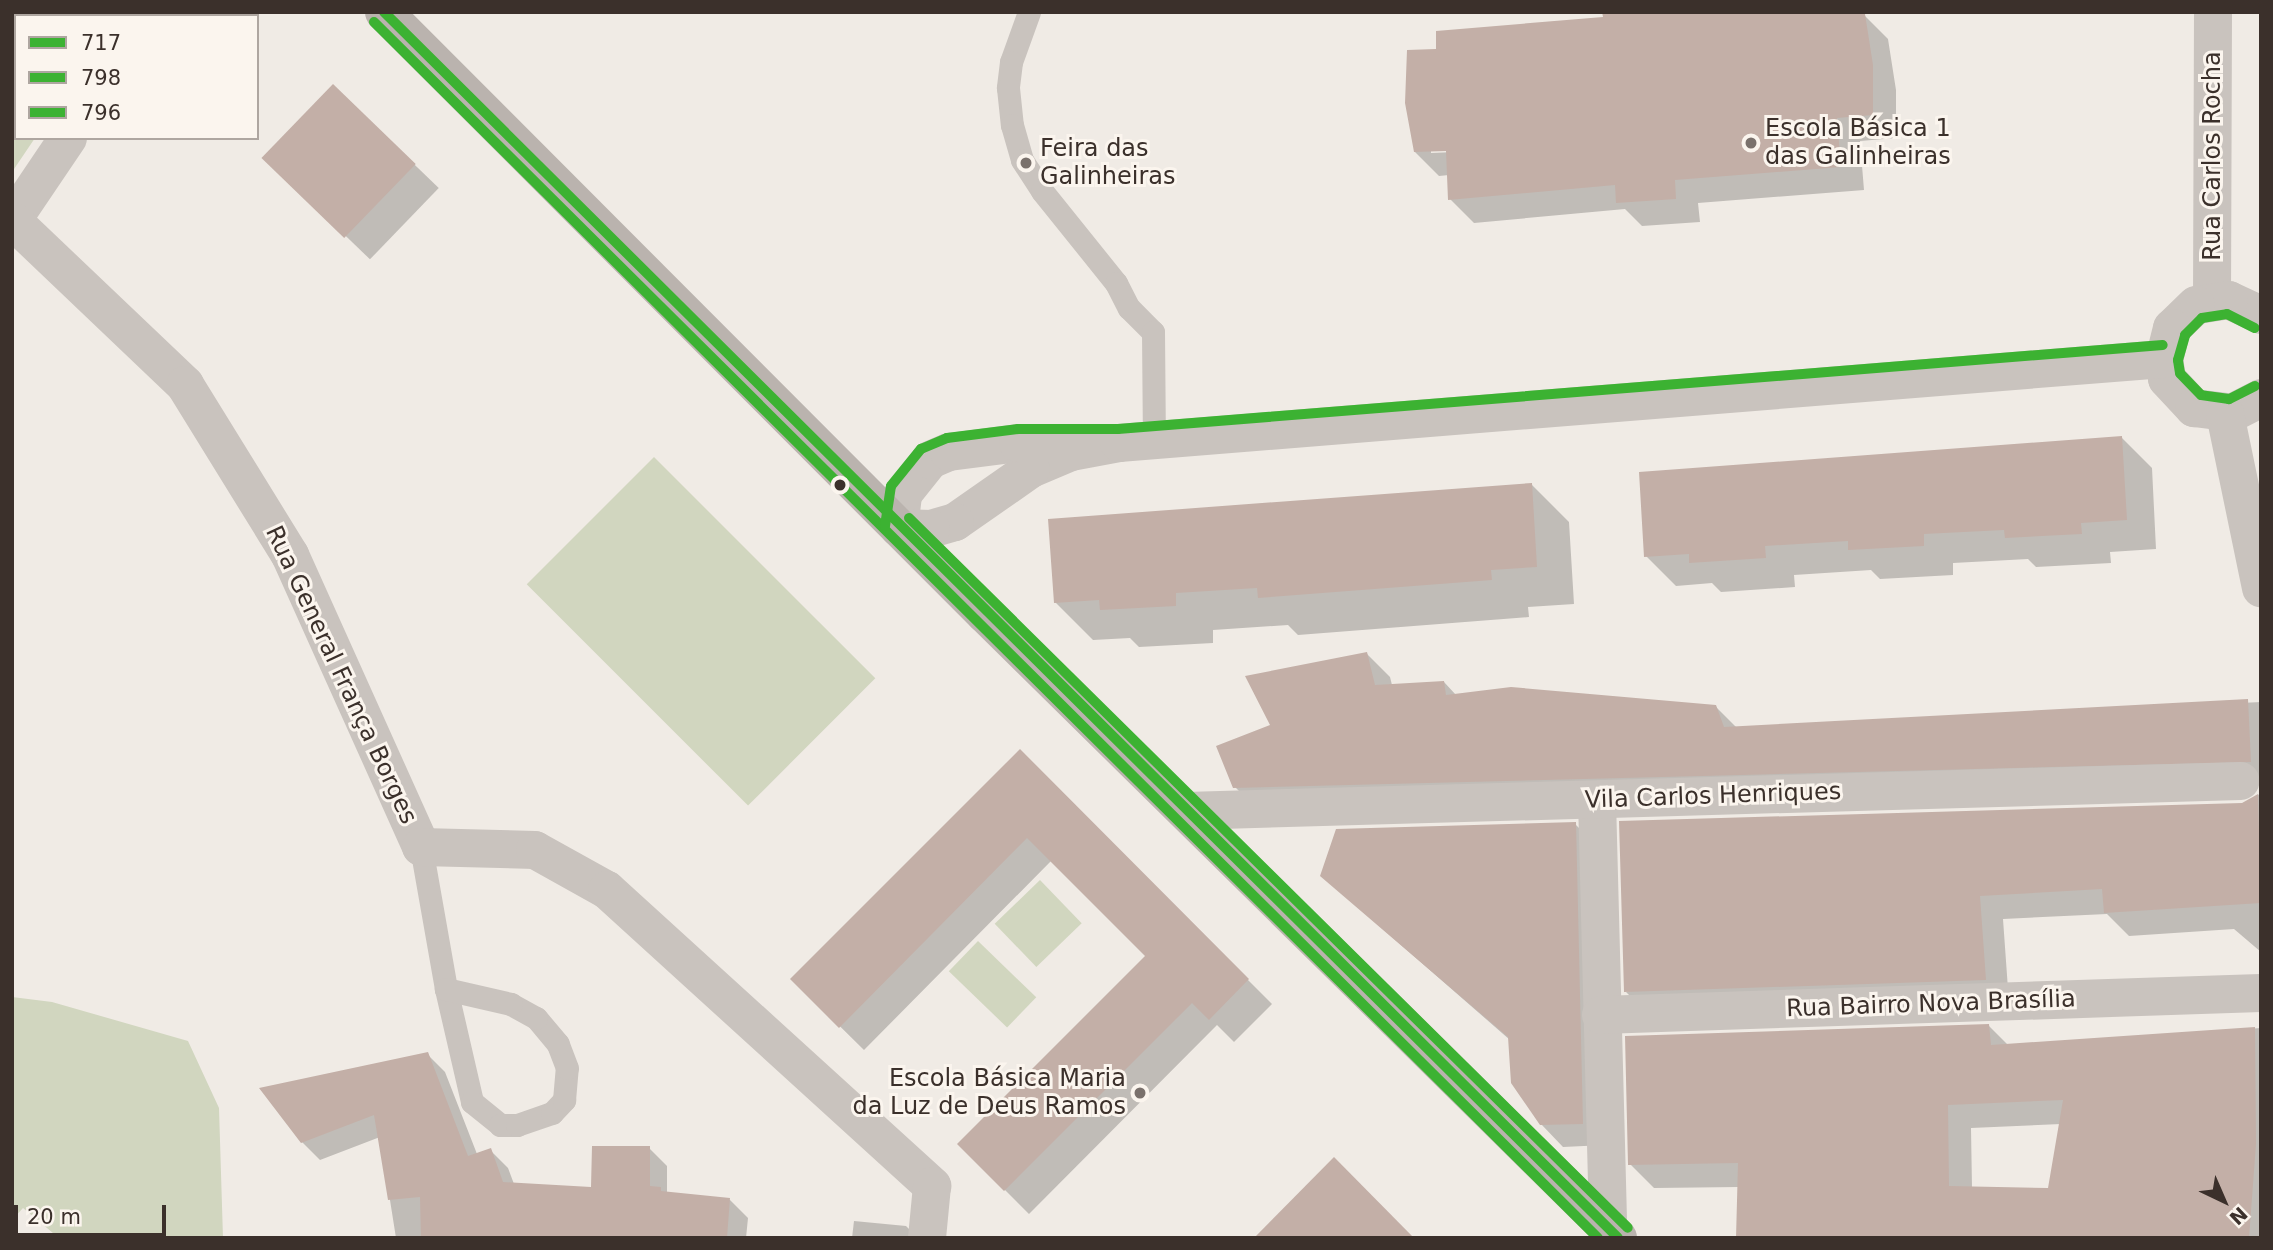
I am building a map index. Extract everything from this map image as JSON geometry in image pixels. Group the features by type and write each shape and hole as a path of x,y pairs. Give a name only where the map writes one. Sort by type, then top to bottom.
{"street":[{"path":"384,12 899,528 1613,1233"},
{"name":"Rua Carlos Rocha","path":"2212,300 2213,12"},
{"name":"Rua General França Borges","path":"67,140 12,221 185,385 290,555 421,847 535,850 607,890 932,1186 927,1238"},
{"path":"2261,315 2245,305 2212,300 2196,305 2172,327 2164,359 2167,379 2178,395 2194,408 2225,414 2251,407 2261,398"},
{"path":"899,528 902,494 913,477 930,460 949,452 1018,443 1137,441 2164,359"},
{"path":"2225,414 2261,588"},
{"path":"899,528 931,529 955,522 1031,468 1071,452 1137,441"},
{"name":"Vila Carlos Henriques","path":"1186,811 2241,781"},
{"path":"1597,800 1601,1015 1613,1233"},
{"name":"Rua Bairro Nova Brasília","path":"1601,1015 2261,993"}],"lane":[{"path":"1029,12 1011,62 1012,125 1023,160 1042,191 1116,283 1129,308 1153,332 1137,441"},
{"path":"421,847 446,989 472,1102 500,1125 517,1125 552,1113 564,1100 567,1068 558,1044 536,1017 511,1004 446,989"}],"green space":[{"path":"12,12 46,14 14,14 14,140 34,140 12,172"},
{"path":"654,457 875,678 748,806 527,584"},
{"path":"1040,880 1082,923 1036,967 995,924"},
{"path":"978,941 1036,997 1007,1027 949,971"},
{"path":"12,997 52,1002 188,1041 219,1108 223,1238 59,1238 23,1208 12,1220"}],"building":[{"path":"1602,12 1865,14 1873,65 1873,115 1837,118 1841,167 1675,180 1676,199 1616,203 1615,185 1448,200 1446,151 1414,152 1405,103 1407,50 1436,49 1436,31 1603,17"},
{"path":"333,84 416,164 344,238 261,158"},
{"path":"2122,436 2127,520 2081,523 2082,534 2005,538 2004,530 1924,534 1924,546 1848,550 1848,541 1765,546 1766,558 1689,563 1689,554 1644,557 1639,472"},
{"path":"1532,483 1537,567 1491,570 1492,580 1258,598 1257,588 1176,593 1176,606 1100,610 1099,600 1054,603 1048,519"},
{"path":"1367,652 1375,685 1444,681 1446,695 1511,687 1716,705 1724,727 2248,699 2251,762 1233,788 1216,746 1270,725 1245,676"},
{"path":"1020,749 1249,979 1209,1020 1192,1003 1004,1191 957,1144 1145,956 1027,838 839,1028 790,979"},
{"path":"2258,794 2261,903 2104,913 2102,889 1980,896 1986,980 1624,992 1619,821 2242,803"},
{"path":"1576,822 1583,1124 1540,1125 1511,1083 1508,1037 1320,876 1336,829"},
{"path":"1989,1024 1991,1045 2255,1027 2256,1144 2249,1238 1736,1238 1738,1163 1628,1165 1625,1036","holes":["2063,1100 2048,1188 1949,1186 1948,1105"]},
{"path":"428,1052 468,1156 491,1148 503,1182 591,1187 592,1146 650,1146 650,1186 661,1187 661,1191 730,1198 727,1238 421,1238 420,1197 388,1200 374,1115 301,1143 259,1088"},
{"path":"1334,1157 1414,1238 1254,1238"}],"transit line":[{"name":"717","path":"384,12 1618,1238"},
{"name":"798","path":"374,22 1598,1238"},
{"name":"796","path":"2255,328 2227,314 2202,318 2185,335 2178,360 2180,373 2201,395 2229,399 2255,386"},
{"name":"796","path":"885,526 891,486 921,449 947,438 1018,429 1118,429 2163,345"},
{"name":"796","path":"909,518 1628,1228"}],"place":[{"name":"Escola Básica 1 das Galinheiras","path":"1751,143"},
{"name":"Feira das Galinheiras","path":"1026,163"},
{"name":"Escola Básica Maria da Luz de Deus Ramos","path":"1140,1093"}]}
